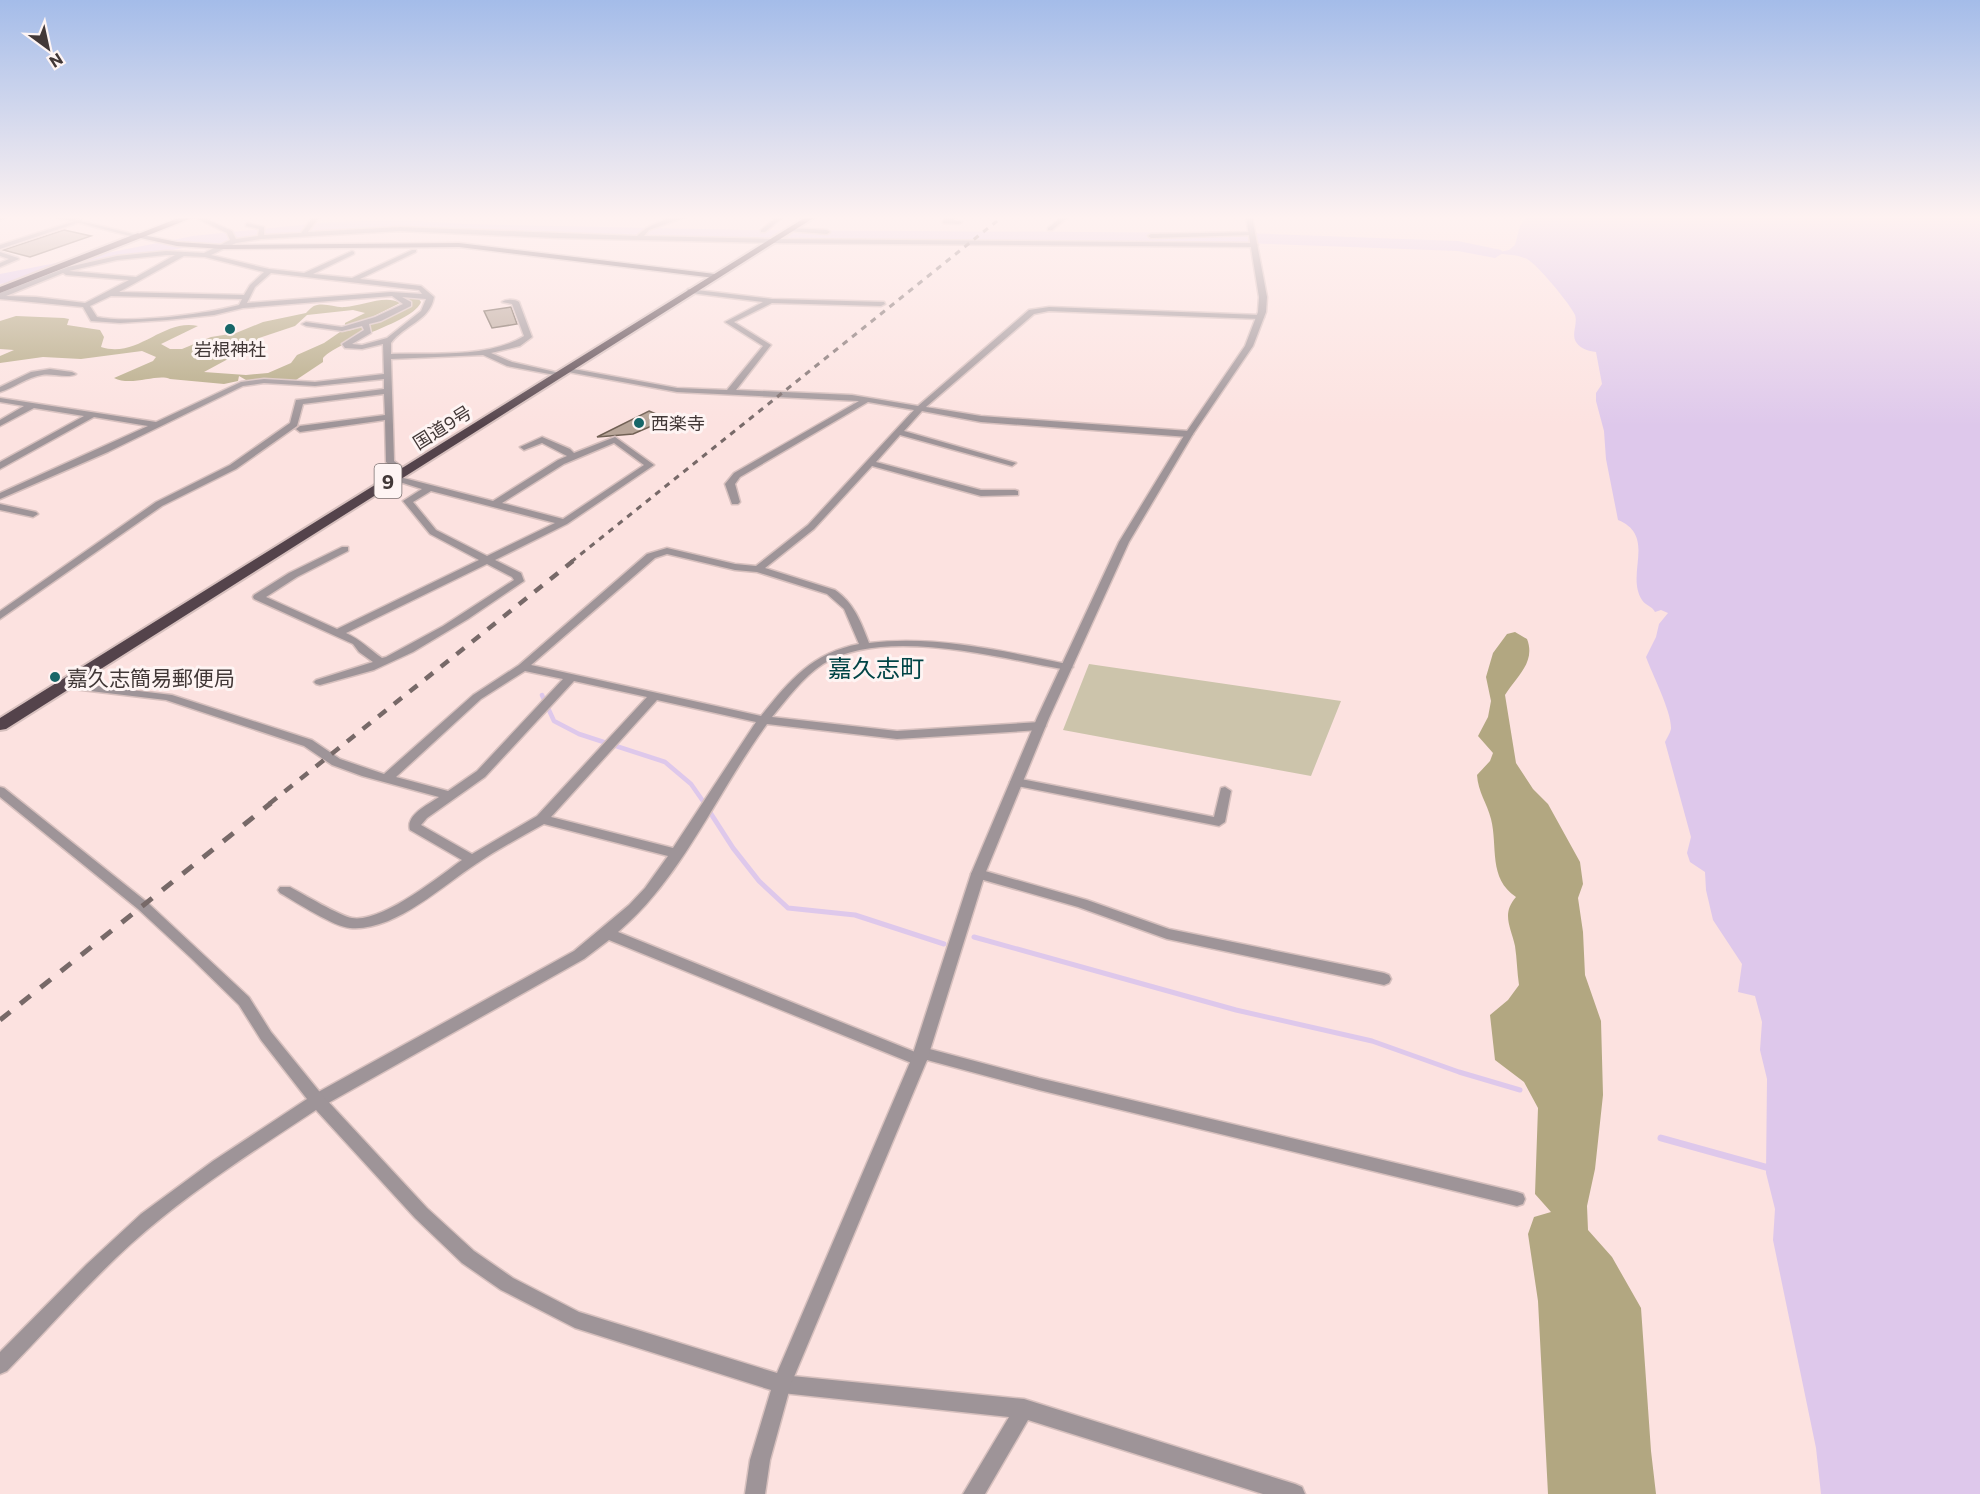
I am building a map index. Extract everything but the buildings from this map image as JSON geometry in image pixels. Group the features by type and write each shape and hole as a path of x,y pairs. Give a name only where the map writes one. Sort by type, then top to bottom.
{"highway":[{"name":"国道9号","path":"0,725 698,287"}],"street":[{"path":"0,297 24,287"},
{"path":"0,297 86,305 124,287"},
{"path":"242,306 252,287"},
{"path":"411,287 422,288 429,297 428,310 391,336 387,357 390,462 397,475 429,488 564,522"},
{"path":"755,1494 760,1461 782,1384 921,1056 978,874 1016,782 1124,542 1189,434 1249,346 1260,317 1263,297 1261,287"},
{"path":"86,305 94,319 110,323 193,316 242,306 391,294 422,288"},
{"path":"691,291 772,301 881,304"},
{"path":"110,294 245,297"},
{"path":"391,294 429,297"},
{"path":"306,324 342,329 365,324 408,304 391,294"},
{"path":"729,393 767,345 729,322 772,301"},
{"path":"387,357 484,353 517,344 528,337 515,302 506,302"},
{"path":"758,569 811,527 924,404 1032,312 1049,309 1260,317"},
{"path":"365,324 368,331 346,344 348,346 362,347 389,340"},
{"path":"484,353 510,364 677,390 868,399 981,419 1189,434"},
{"path":"0,390 38,371 49,370 72,374"},
{"path":"0,496 244,383 264,381 315,384 387,376"},
{"path":"0,616 159,504 241,462 294,423 299,402 388,391"},
{"path":"735,502 730,483 737,475 868,399"},
{"path":"0,400 157,425"},
{"path":"0,423 33,405"},
{"path":"0,466 94,414"},
{"path":"300,429 389,417"},
{"path":"900,432 1012,463"},
{"path":"524,447 542,440 567,451 573,457"},
{"path":"337,633 564,522 650,465 615,440 561,462 495,504"},
{"path":"871,463 981,493 1015,493"},
{"path":"320,682 369,668 439,633 519,581 517,574 433,532 408,501 429,488"},
{"path":"0,507 33,514"},
{"path":"345,549 257,595 357,642 363,650 380,662"},
{"path":"387,778 477,697 523,667 651,555 658,552 667,551 735,567 758,569 831,592 841,598 851,612 865,646"},
{"path":"0,1365 126,1239 182,1192 317,1101 579,954 608,934 650,891 764,720 807,670 836,653 865,646 930,644 1067,667"},
{"path":"523,667 764,720 897,735 1040,726"},
{"path":"472,860 415,827 415,823 422,815 481,774 571,677"},
{"path":"65,686 168,697 308,743 336,762 450,796"},
{"path":"285,890 348,923 358,925 383,918 472,860 542,819 655,695"},
{"path":"1016,782 1219,822 1225,791"},
{"path":"0,791 142,906 196,954 244,1001 266,1036 317,1101 421,1213 468,1257 507,1284 575,1319 782,1384 1024,1408 1295,1494"},
{"path":"542,819 675,853"},
{"path":"978,874 1082,903 1167,934 1384,979"},
{"path":"608,934 921,1056 1517,1199"},
{"path":"973,1494 1003,1447 1024,1408"}],"shaded area":[{"path":"1554,287 1980,287 1980,1494 1821,1494 1816,1448 1773,1240 1775,1209 1766,1173 1767,1079 1760,1050 1762,1022 1755,996 1738,992 1742,964 1713,920 1706,890 1705,872 1690,862 1687,853 1691,837 1665,742 1671,729 1670,722 1665,703 1646,657 1656,637 1659,624 1668,613 1661,610 1655,612 1642,600 1638,590 1636,536 1630,527 1618,520 1606,459 1604,431 1596,401 1596,393 1602,384 1596,352 1585,349 1576,342 1575,315"},
{"path":"418,298 421,302 415,310 391,324 332,351 323,358 323,362 296,380 246,380 239,376 238,381 224,384 165,378 129,381 114,378 153,361 156,357 142,351 81,359 43,357 0,363 0,356 14,350 0,349 0,321 16,316 69,319 67,325 100,330 104,337 101,347 114,349 139,344 173,328 185,325 198,326 161,344 170,349 182,349 211,337 236,333 263,322 306,313 317,305 345,307 388,300 400,303 370,318 345,326 345,323 365,313 353,310 307,315 295,326 259,338 241,352 204,372 246,375 268,373 291,363 297,355 324,343 340,332 352,330 407,307 411,304 408,299"},
{"path":"1515,632 1527,639 1529,647 1529,655 1524,668 1505,695 1516,763 1533,789 1548,804 1580,862 1583,884 1578,898 1583,932 1585,975 1601,1021 1603,1095 1595,1169 1587,1206 1588,1230 1612,1257 1641,1308 1656,1494 1548,1494 1538,1301 1528,1234 1534,1217 1551,1212 1535,1194 1538,1108 1524,1082 1495,1060 1490,1015 1508,1000 1519,985 1515,946 1508,915 1511,903 1516,897 1501,881 1491,819 1477,775 1490,761 1493,753 1478,736 1488,717 1491,701 1486,677 1493,653 1507,634"},
{"path":"1089,664 1341,701 1311,776 1063,730"}],"waterway":[{"path":"542,695 554,721 579,734 665,762 691,784 705,804"},
{"path":"704,803 733,848 759,881 788,908 855,915 944,944"},
{"path":"974,937 1236,1010 1372,1041 1459,1072 1520,1090"},
{"path":"1661,1138 1769,1168"}],"railway":[{"path":"571,562 915,287"},
{"path":"269,804 573,561"},
{"path":"0,1020 271,803"}],"place":[{"name":"岩根神社","path":"230,329"},
{"name":"西楽寺","path":"639,423"},
{"name":"嘉久志簡易郵便局","path":"55,677"}],"district":[{"name":"嘉久志町","path":"876,667"}]}
